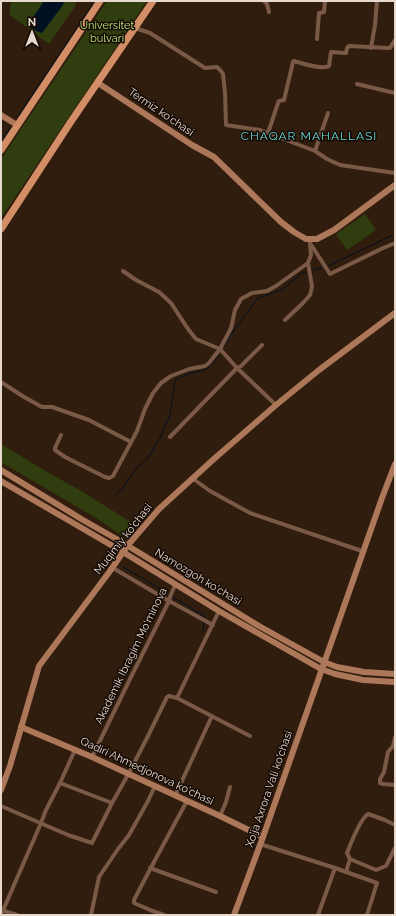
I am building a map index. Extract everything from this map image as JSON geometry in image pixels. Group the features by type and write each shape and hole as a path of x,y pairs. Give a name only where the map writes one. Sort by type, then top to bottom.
{"main road":[{"path":"1,229 153,1"},
{"path":"1,150 98,2"},
{"name":"Termiz ko'chasi","path":"98,83 192,145 214,157 281,222 298,235 310,241"},
{"path":"1,115 17,125"},
{"path":"310,241 334,230 395,185"},
{"name":"Muqimiy ko'chasi","path":"1,790 10,766 39,666 113,568 128,545 159,509 192,478 276,405 319,370 395,313"},
{"path":"324,662 395,464"},
{"name":"Namozgoh ko'chasi","path":"1,470 83,520 128,545 259,626 324,662 337,667 364,672 395,674"},
{"name":"Namozgoh ko'chasi","path":"1,481 123,552 220,611 322,669 335,674 363,680 395,682"},
{"path":"38,503 44,496"},
{"name":"Xo'ja Axrora Vali ko'chasi","path":"234,915 324,662"},
{"name":"Qadiri Ahmedjonova ko'chasi","path":"21,727 92,757 263,837"},
{"path":"260,844 263,837"}],"street":[{"path":"264,1 269,12"},
{"path":"317,39 320,13 324,12 325,1"},
{"path":"371,48 377,1"},
{"path":"135,28 150,34 206,68 217,68 222,71 225,92 226,125 260,130 315,151 340,165 395,172"},
{"path":"268,133 278,103 279,101 284,100 294,61 321,67 328,67 331,52 346,53 349,46 390,48 395,40"},
{"path":"358,84 395,93"},
{"path":"315,151 328,113"},
{"path":"310,241 330,274 395,243"},
{"path":"285,320 310,295 312,286 308,263 311,255 310,241"},
{"path":"61,434 54,448 55,450 105,477 109,478 113,476 137,431 153,393 161,383 167,378 189,369 205,366 209,363 220,349 231,328 235,310 242,299 252,293 266,291 276,286 308,263"},
{"path":"123,271 136,280 159,292 172,303 196,339 220,349 237,368 276,405"},
{"path":"170,437 237,368 241,366 262,345"},
{"path":"1,382 42,407 60,409 89,420 131,442"},
{"path":"192,478 210,491 250,514 363,552"},
{"path":"113,568 170,597 201,620 213,625"},
{"name":"Akademik Ibragim Mo'minova","path":"92,757 176,584"},
{"path":"177,698 220,611"},
{"path":"1,806 68,835 92,843 112,803 129,774 167,697 169,696 177,698 250,736"},
{"path":"175,796 212,716"},
{"path":"395,737 393,746 388,752 380,783 395,785"},
{"path":"17,915 2,912 46,810 75,750"},
{"path":"60,782 112,803"},
{"path":"92,915 99,877 118,848 129,835 155,786"},
{"path":"220,816 230,787"},
{"path":"164,915 134,903 134,900 187,801"},
{"path":"346,872 350,860 347,853 365,816 368,814 386,820 395,825"},
{"path":"260,844 377,882 367,915"},
{"path":"350,860 376,870 381,869 386,866 395,848"},
{"path":"150,868 216,892"},
{"path":"318,915 335,868"}],"green space":[{"path":"11,1 75,1 76,5 49,44 10,15"},
{"name":"Universitet bulvari","path":"107,1 147,1 1,218 1,159"},
{"path":"365,214 376,230 347,250 336,234"},
{"path":"1,444 83,492 137,526 127,539 96,518 1,462"}],"water":[{"path":"44,1 64,1 63,5 42,33 33,28 30,22"}],"waterway":[{"path":"18,116 93,4"},
{"path":"1,141 12,126"},
{"path":"328,266 395,234"},
{"path":"313,270 322,268"},
{"path":"224,346 258,298 282,290 302,273 306,272"},
{"path":"115,495 122,489 136,469 148,458 160,438 170,415 175,380 208,368 219,355"},
{"path":"123,567 167,593"},
{"path":"173,597 204,616 204,619"},
{"path":"203,632 204,622"}],"district":[{"name":"CHAQAR MAHALLASI","path":"309,136"}]}
